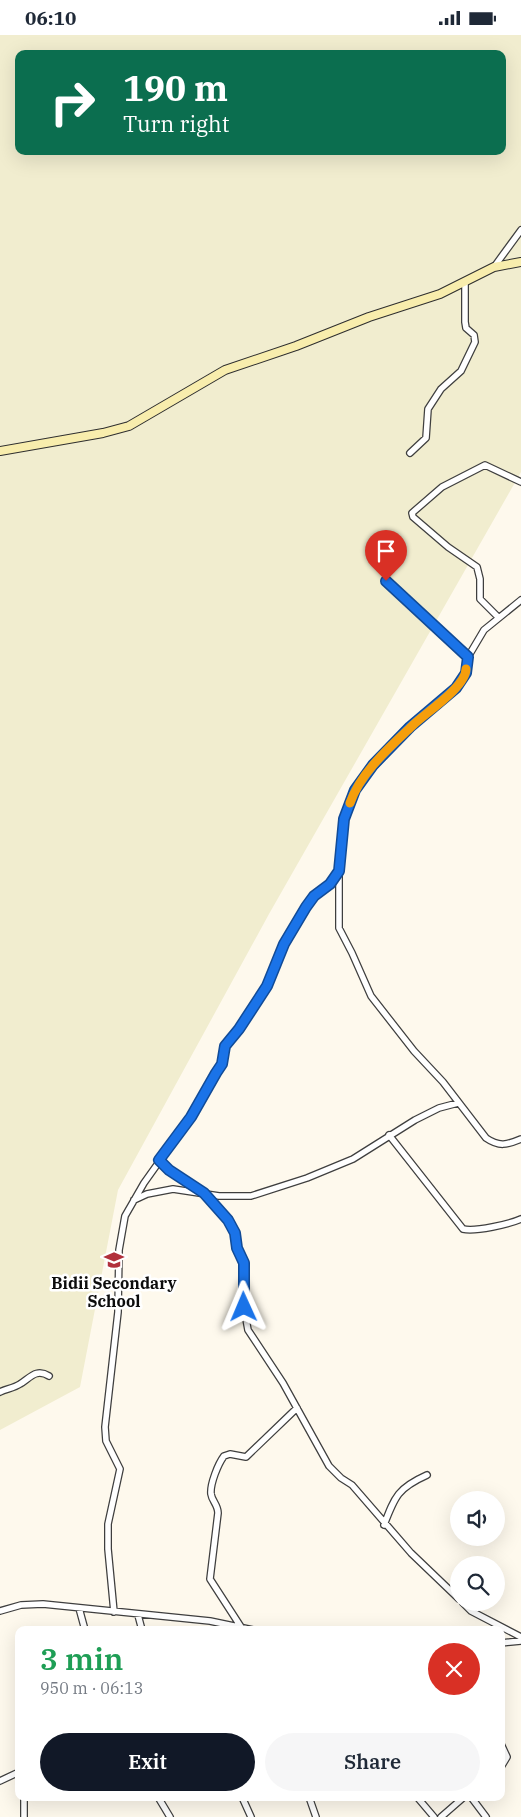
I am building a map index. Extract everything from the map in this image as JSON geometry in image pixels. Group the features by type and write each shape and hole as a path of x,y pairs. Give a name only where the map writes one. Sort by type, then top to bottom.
{"main road":[{"path":"0,451 103,433 129,426 226,369 296,346 369,317 440,294 494,267 521,262"}],"street":[{"path":"494,267 521,230"},
{"path":"410,453 426,438 428,409 441,389 461,371 475,342 474,335 466,328 464,322 465,283"},
{"path":"498,617 480,599 478,567 448,547 413,517 412,513 442,487 485,465 521,482"},
{"path":"386,581 468,657"},
{"path":"521,600 484,630 468,657 466,673 460,684 410,727 373,765 355,790 344,819 339,871 339,928 371,996 479,1131 495,1145 509,1145 521,1139"},
{"path":"114,1612 108,1549 108,1524 120,1469 106,1441 106,1406 118,1312 124,1216 159,1160 191,1117 222,1064 225,1046 239,1029 267,986 284,944 306,907 314,896 330,884 339,871"},
{"path":"132,1201 147,1194 167,1190 187,1190 220,1197 251,1196 307,1178 352,1159 426,1114 458,1103"},
{"path":"389,1135 463,1229 510,1223 521,1219"},
{"path":"159,1160 169,1170 204,1193 228,1220 235,1233 244,1266 243,1296 248,1331 264,1352 329,1465 341,1478 352,1485 384,1525 410,1553 450,1591"},
{"path":"0,1392 19,1385 33,1374 41,1372 49,1376"},
{"path":"243,1626 210,1579 218,1513 212,1497 212,1488 224,1456 230,1454 246,1457 297,1408"},
{"path":"384,1525 397,1493 402,1488 427,1475"},
{"path":"0,1610 43,1604 210,1621 234,1626"},
{"path":"78,1608 84,1626"},
{"path":"470,1611 499,1626"},
{"path":"138,1615 141,1626"},
{"path":"505,1629 521,1637"},
{"path":"505,1643 521,1641"},
{"path":"0,1781 15,1774"},
{"path":"24,1801 24,1817"},
{"path":"160,1801 170,1817"},
{"path":"244,1801 251,1817"},
{"path":"310,1801 316,1817"},
{"path":"420,1801 434,1817"},
{"path":"441,1817 459,1801"},
{"path":"474,1801 486,1817"}],"shaded area":[{"path":"0,35 521,35 521,472 269,914 118,1190 80,1387 0,1430"}],"slow traffic":[{"path":"350,803 355,790 373,765 410,727 456,688 463,679 466,669"}],"place":[{"name":"Bidii Secondary School","path":"114,1260"}],"route":[{"path":"244,1307 244,1263 237,1248 235,1233 228,1220 204,1193 169,1170 159,1160 196,1109 203,1093 222,1064 225,1046 235,1035 267,986 284,944 306,907 314,896 330,884 339,871 344,819 355,790 373,765 410,727 456,688 466,673 468,657 386,581"}]}
